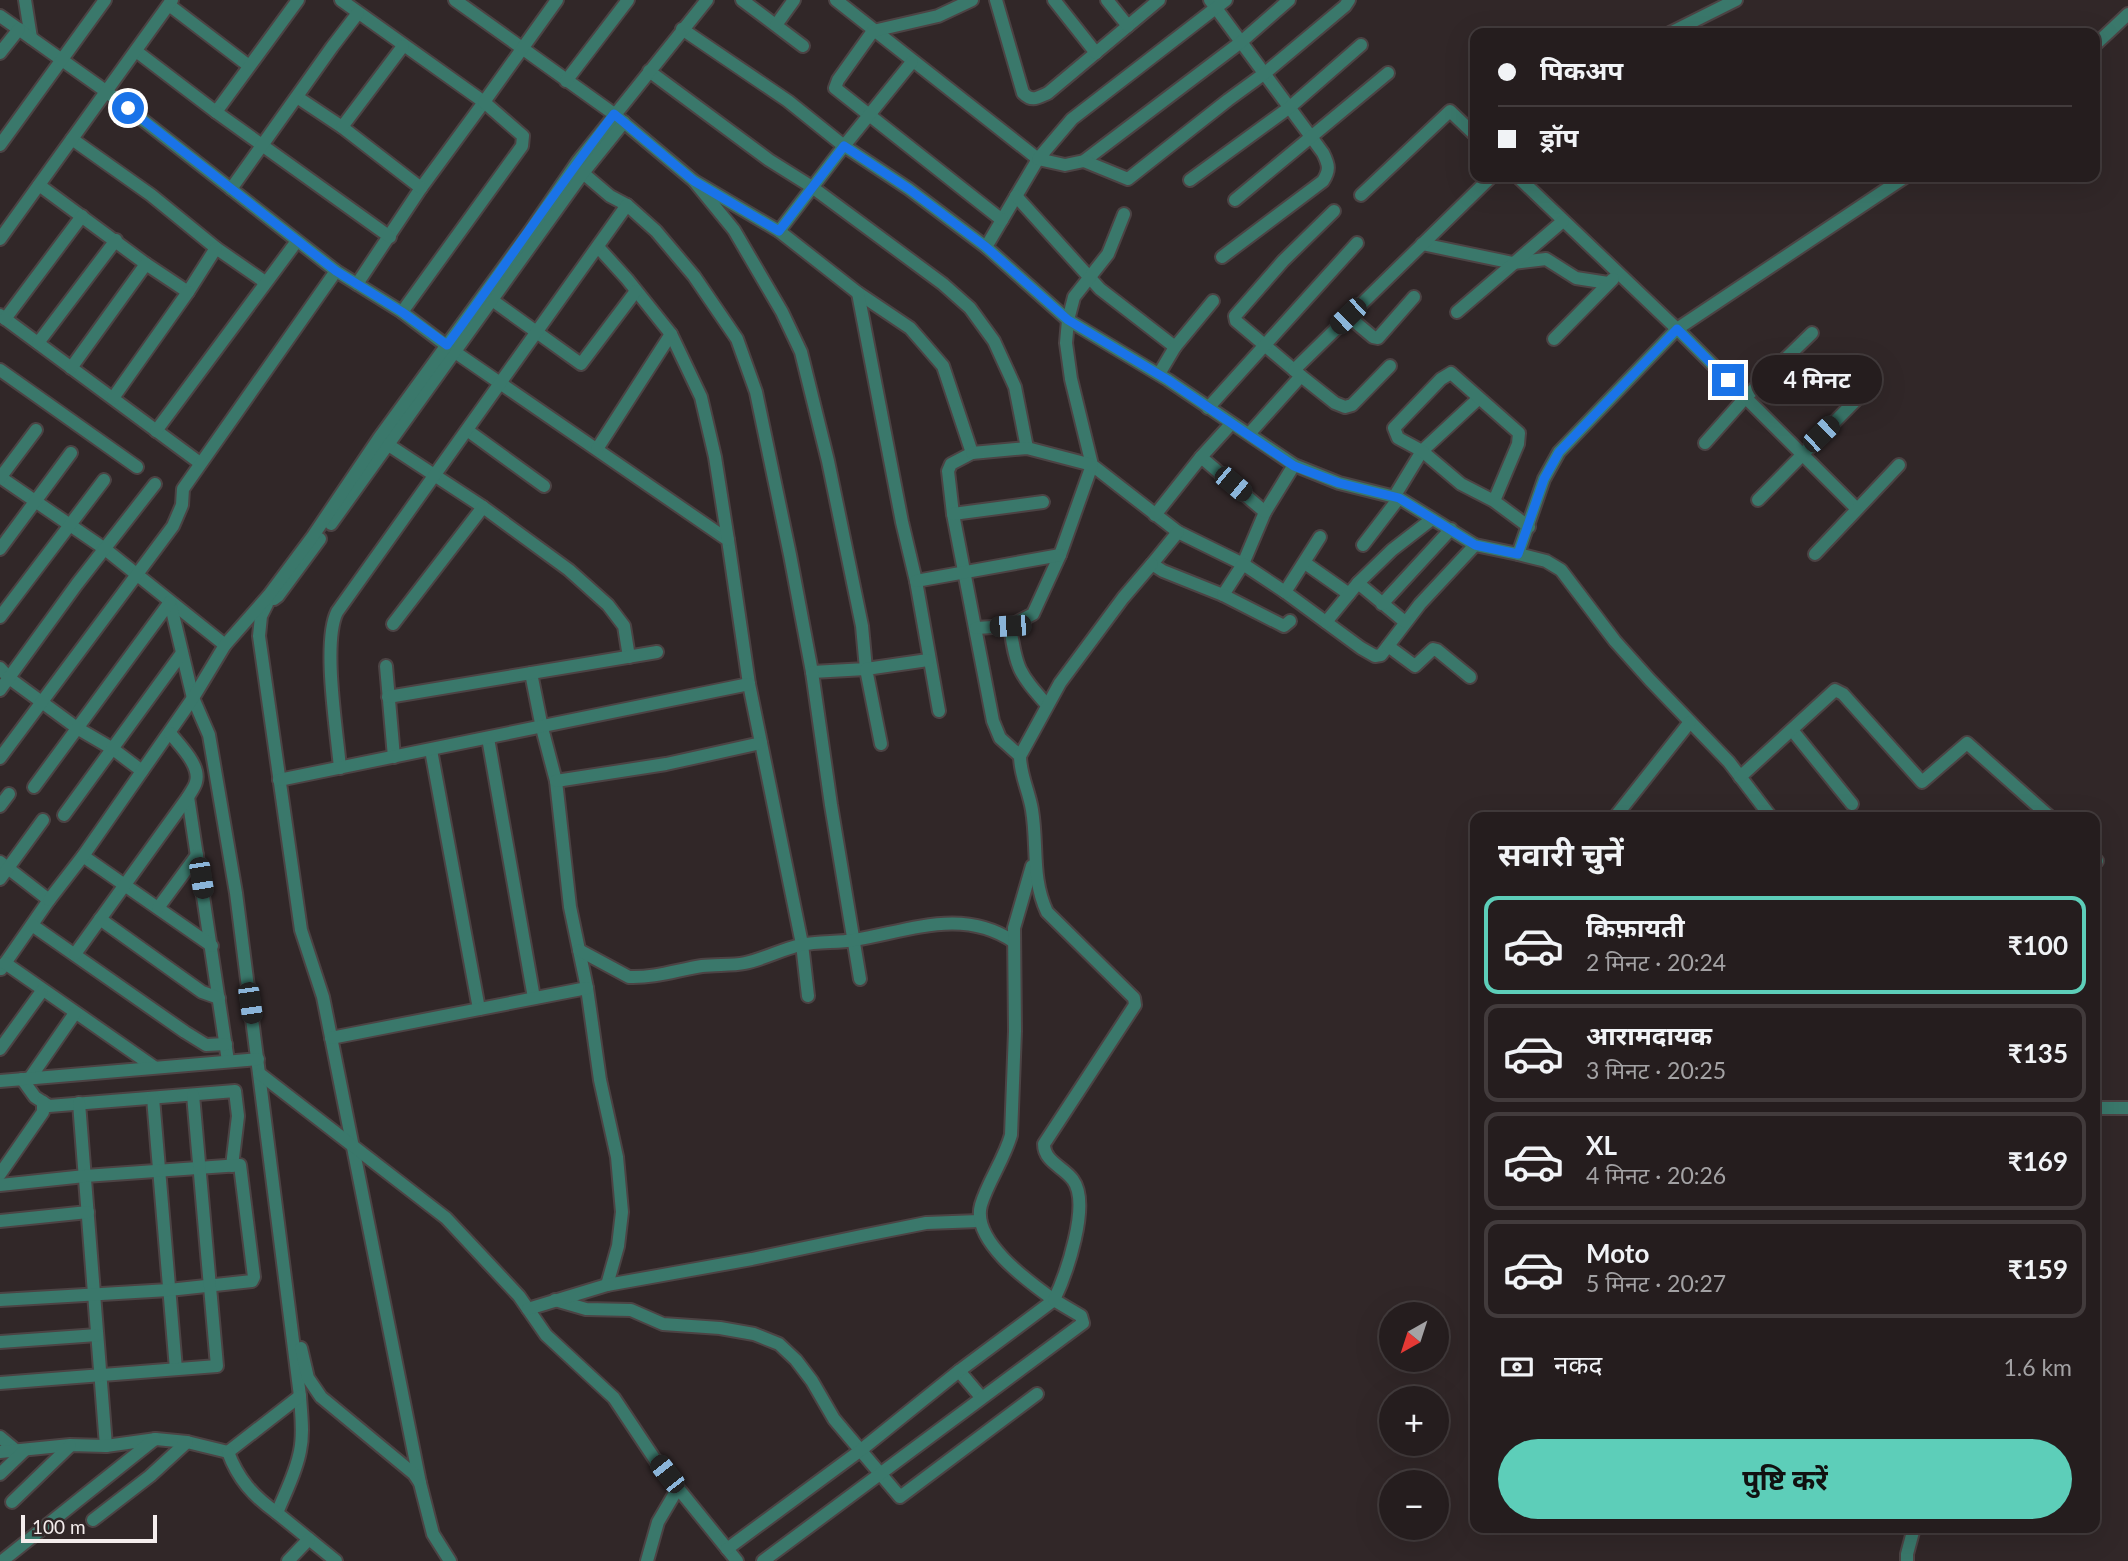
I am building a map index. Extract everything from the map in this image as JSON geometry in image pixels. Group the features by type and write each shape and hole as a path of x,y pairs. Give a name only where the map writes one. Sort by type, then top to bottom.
{"street":[{"path":"25,0 31,38"},
{"path":"0,145 105,0"},
{"path":"216,112 298,0"},
{"path":"341,0 484,102 523,136 522,146 402,312"},
{"path":"455,0 619,118 694,181 779,231 858,293 909,328 943,366 972,453"},
{"path":"357,284 421,188 555,0"},
{"path":"566,81 628,0"},
{"path":"154,1067 42,990 2,967 170,733 225,645 270,596 451,348 492,300 583,173 649,71 707,0"},
{"path":"742,0 803,46"},
{"path":"776,26 794,0"},
{"path":"836,0 1038,159 1065,166 1084,161 1241,42 1289,0"},
{"path":"972,0 938,16 873,31 835,88 1002,220"},
{"path":"996,0 1023,93 1029,99 1048,93 1157,1"},
{"path":"1054,0 1096,52"},
{"path":"1107,0 1128,26"},
{"path":"1084,161 1128,179 1208,115 1265,74 1349,0"},
{"path":"1680,28 1736,0"},
{"path":"0,239 170,2 249,65"},
{"path":"986,247 1038,159 1072,119 1218,3 1241,42 1311,136 1329,165 1329,173 1323,181 1222,257"},
{"path":"231,189 358,13"},
{"path":"2100,40 2128,14"},
{"path":"0,16 107,92 336,271 402,312 728,540"},
{"path":"0,53 19,29"},
{"path":"682,29 788,101 844,146 909,189 986,247 1068,320 1160,374 1294,466 1339,483 1396,498 1475,545 1541,560 1561,570 1615,640 1740,777 1768,812"},
{"path":"1190,180 1290,107 1361,44"},
{"path":"342,127 403,46"},
{"path":"136,51 262,146 390,237"},
{"path":"779,231 912,62"},
{"path":"649,71 769,160 812,187 943,284 971,308 994,341 1015,387 1027,448"},
{"path":"1235,200 1388,73"},
{"path":"297,97 342,127 421,188"},
{"path":"1361,194 1450,111 1470,130"},
{"path":"270,596 274,599 278,596 300,567 578,160 619,118"},
{"path":"72,139 265,282"},
{"path":"583,173 610,196 627,205 656,231 694,276 737,339 755,392 790,555 812,672 860,979"},
{"path":"694,181 734,230 782,312 801,352 828,461 862,626 866,669 881,744"},
{"path":"1250,435 1297,373 1348,316 1486,182"},
{"path":"1523,182 1563,220 1613,279 1677,329 1856,508"},
{"path":"1518,554 1544,479 1559,452 1677,329 1898,182"},
{"path":"39,184 188,292"},
{"path":"1016,196 1100,289 1175,348"},
{"path":"340,768 330,652 333,620 627,205"},
{"path":"1334,211 1236,313 1236,321 1335,403 1345,407 1352,405 1390,366"},
{"path":"975,628 1010,626 1033,614 1060,555 1092,465 1071,379 1066,343 1068,320 1074,298 1108,254 1124,214"},
{"path":"82,216 3,317 200,463"},
{"path":"1457,312 1563,220"},
{"path":"38,343 116,240"},
{"path":"156,430 297,242"},
{"path":"1208,408 1357,243"},
{"path":"1422,244 1513,263 1546,259 1576,278 1613,279"},
{"path":"598,247 671,334 701,397 715,457 749,684 802,944 808,996"},
{"path":"113,398 216,248"},
{"path":"71,368 146,264"},
{"path":"0,758 173,526 182,505 183,489 336,271"},
{"path":"1554,339 1613,279"},
{"path":"492,300 581,364 636,291"},
{"path":"858,293 916,581 939,711"},
{"path":"1348,316 1373,337 1378,338 1415,297"},
{"path":"1160,374 1175,348 1213,300"},
{"path":"1705,443 1745,398 1812,333"},
{"path":"597,449 671,334"},
{"path":"0,370 137,467"},
{"path":"1494,501 1518,444 1519,433 1451,373 1441,379 1394,428 1398,438 1422,451 1461,484 1494,501 1529,527"},
{"path":"1758,500 1801,453 1860,396"},
{"path":"1363,545 1396,498 1422,451 1478,399"},
{"path":"1155,514 1231,424"},
{"path":"36,430 0,477 105,549 225,645"},
{"path":"467,430 544,486"},
{"path":"387,443 569,569 608,605 624,626 629,657"},
{"path":"1020,756 1000,738 993,721 953,514 948,471 951,464 972,453 1027,448 1092,465 1178,532 1243,564 1376,656 1381,655 1405,622 1475,545"},
{"path":"0,548 71,453"},
{"path":"1201,457 1265,512"},
{"path":"1815,554 1899,465"},
{"path":"1223,595 1243,564 1265,512 1294,466"},
{"path":"0,617 104,480"},
{"path":"0,690 5,673 155,484"},
{"path":"953,514 1043,502"},
{"path":"393,624 482,507"},
{"path":"1326,622 1392,550 1432,519"},
{"path":"1382,604 1451,529"},
{"path":"260,1074 446,1218 519,1296 546,1335 614,1398 656,1461 732,1557 959,1371 1054,1300 1063,1280 1076,1240 1078,1190 1073,1179 1047,1158 1044,1144 1135,1004 1134,998 1046,912 1035,876 1035,837 1020,756 1060,682 1178,532"},
{"path":"1285,592 1320,537"},
{"path":"916,581 1060,555"},
{"path":"1305,563 1349,594"},
{"path":"1152,564 1223,595 1284,626 1290,621"},
{"path":"1359,583 1405,622"},
{"path":"270,596 261,616 259,636 300,930 323,997 420,1483 433,1534 450,1561"},
{"path":"170,602 193,698 209,735 236,893 300,1396 300,1450 295,1472 276,1513"},
{"path":"34,787 170,602"},
{"path":"1010,626 1015,662 1047,705"},
{"path":"1388,646 1415,666 1433,649 1437,650 1470,677"},
{"path":"388,697 657,652"},
{"path":"64,815 182,653"},
{"path":"812,672 866,669 928,660"},
{"path":"386,666 394,757"},
{"path":"5,673 77,728 113,749 142,771"},
{"path":"531,673 556,780 570,907 587,988 600,1080 617,1157 622,1212 618,1246 607,1285"},
{"path":"279,780 749,684"},
{"path":"1740,777 1835,690 1843,694 1922,782 1967,743 2044,812"},
{"path":"1619,812 1690,722"},
{"path":"1792,730 1852,804"},
{"path":"75,954 197,782 196,772 170,733"},
{"path":"488,738 534,999"},
{"path":"556,780 666,764 761,743"},
{"path":"431,750 479,1009"},
{"path":"0,806 9,794"},
{"path":"188,797 229,1061"},
{"path":"43,820 2,870 49,900"},
{"path":"158,908 197,855"},
{"path":"83,856 212,946"},
{"path":"763,1561 1083,1323 1081,1316 1054,1300 1019,1272 983,1233 979,1221 981,1206 1011,1135 1015,1031 1014,928 1035,856"},
{"path":"100,919 202,992 219,998"},
{"path":"579,950 629,977 638,977 659,976 701,966 744,964 802,944 853,940 930,924 986,927 998,930 1014,942"},
{"path":"33,925 206,1045 226,1044"},
{"path":"331,1038 587,988"},
{"path":"0,1049 42,990"},
{"path":"0,1094 75,1013"},
{"path":"15,1080 258,1059"},
{"path":"15,1080 49,1106 235,1091 238,1116 232,1166"},
{"path":"0,1383 217,1366 193,1095"},
{"path":"153,1098 176,1369"},
{"path":"0,1174 43,1112 43,1102"},
{"path":"79,1103 106,1446"},
{"path":"2100,1108 2128,1108"},
{"path":"0,1185 240,1165 254,1277 252,1281 169,1290 0,1300"},
{"path":"0,1221 88,1212"},
{"path":"528,1309 607,1285 752,1259 926,1223 979,1221"},
{"path":"555,1300 586,1309 631,1310 663,1324 720,1328 754,1334 779,1344 796,1360 834,1419 900,1497 1037,1394"},
{"path":"291,1329 300,1346 313,1388 405,1466 420,1483"},
{"path":"0,1342 97,1335"},
{"path":"959,1371 981,1397"},
{"path":"228,1452 300,1396"},
{"path":"0,1437 21,1451"},
{"path":"0,1452 106,1446 156,1439 228,1452"},
{"path":"3,1555 156,1439"},
{"path":"93,1520 187,1443"},
{"path":"12,1502 70,1446"},
{"path":"0,1475 21,1451"},
{"path":"228,1452 234,1468 256,1498 336,1561"},
{"path":"647,1561 657,1522 678,1488"},
{"path":"1907,1561 1913,1533"},
{"path":"288,1561 309,1539"}],"route":[{"path":"128,108 336,271 402,312 447,345 578,160 614,114 694,181 779,231 844,146 909,189 986,247 1068,320 1168,380 1294,466 1339,483 1399,498 1475,545 1518,554 1549,466 1581,428 1677,329 1728,380"}]}
